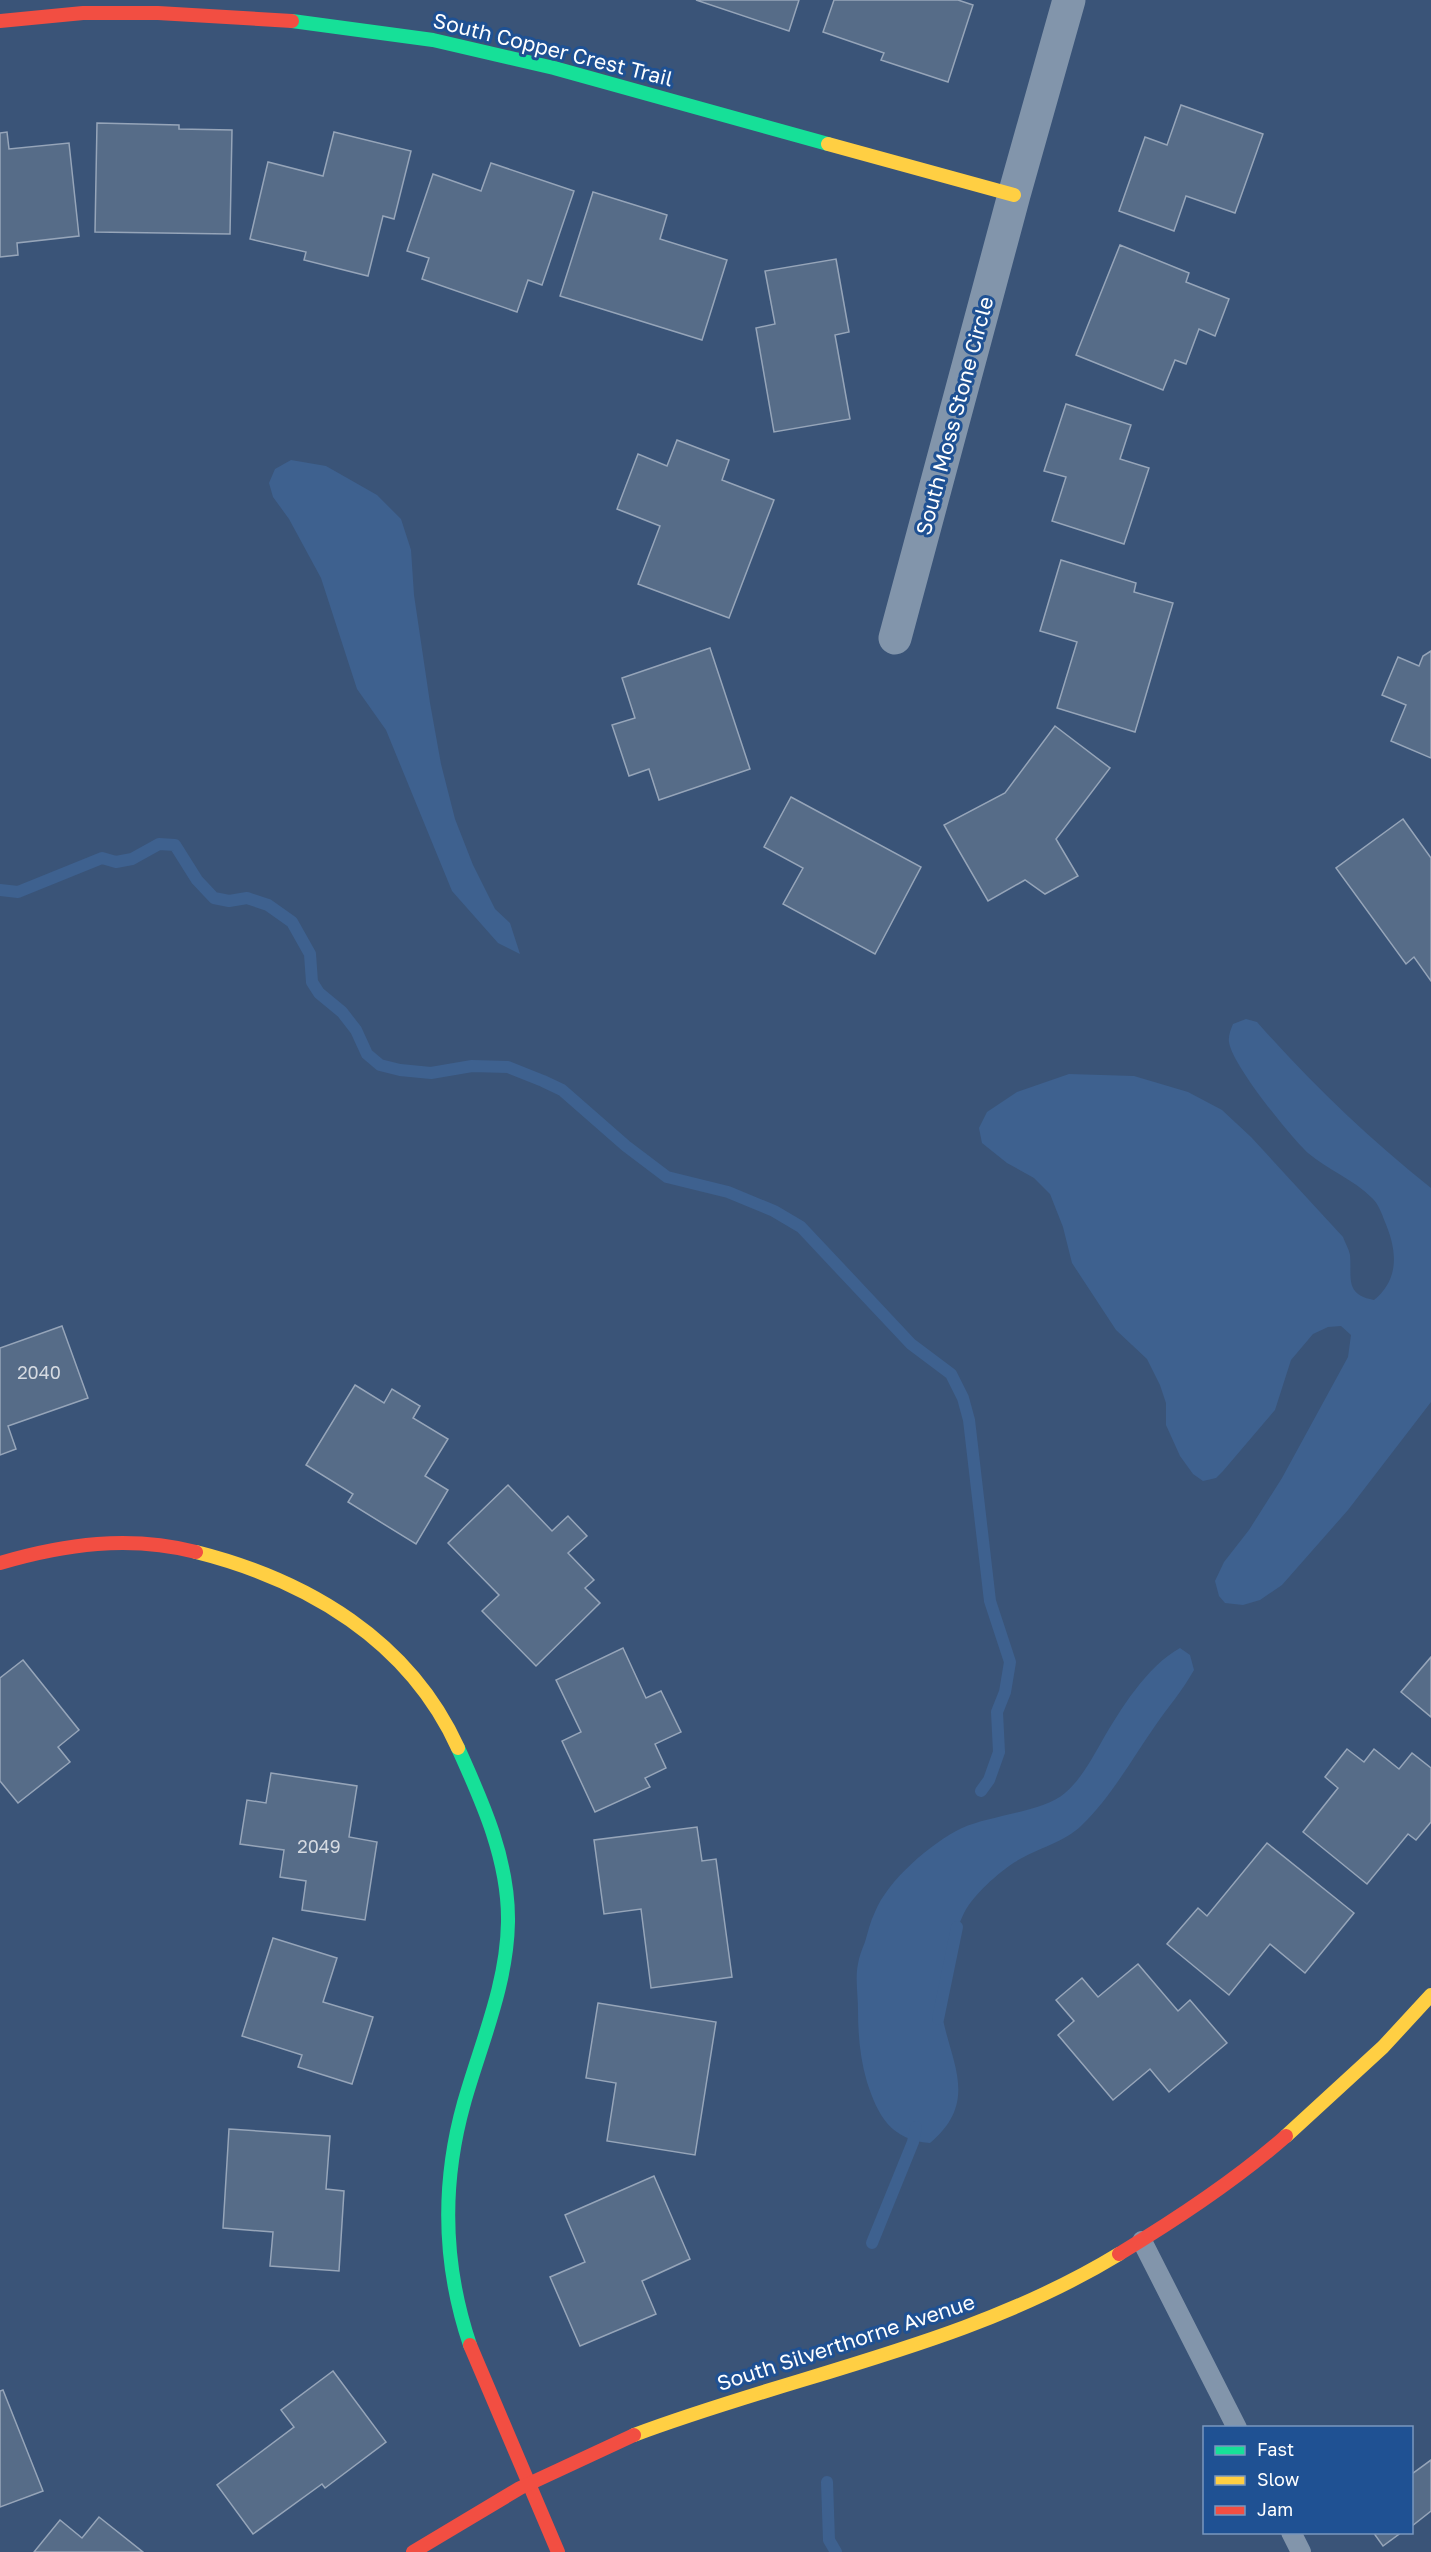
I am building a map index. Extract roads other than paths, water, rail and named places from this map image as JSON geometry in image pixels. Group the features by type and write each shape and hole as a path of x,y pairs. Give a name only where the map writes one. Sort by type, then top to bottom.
{"street":[{"name":"South Moss Stone Circle","path":"896,638 1014,195 1069,0"},
{"name":"South Copper Crest Trail","path":"0,21 83,7 251,17 340,26 433,40 554,68 1014,195"},
{"path":"0,1563 38,1551 85,1544 132,1542 180,1548 233,1561 273,1575 332,1606 376,1639 414,1677 441,1717 466,1763 483,1807 505,1885 508,1919 506,1955 498,1994 457,2128 450,2169 446,2217 449,2260 460,2315 484,2384 558,2552"},
{"name":"South Silverthorne Avenue","path":"413,2552 465,2518 529,2483 632,2436 705,2410 915,2346 1051,2291 1142,2241 1244,2171 1350,2082 1431,1995"}],"lane":[{"path":"1142,2241 1236,2426"},
{"path":"1292,2534 1301,2552"}],"water":[{"path":"291,460 326,466 377,495 401,519 411,550 414,595 430,703 441,764 455,819 473,865 495,909 510,923 520,954 498,943 452,891 386,730 357,689 321,578 289,519 273,497 269,483 275,469"},
{"path":"1246,1019 1257,1022 1340,1109 1431,1188 1431,1402 1348,1510 1282,1585 1260,1600 1243,1605 1225,1603 1219,1596 1215,1581 1224,1562 1249,1530 1282,1478 1348,1357 1351,1335 1341,1326 1328,1327 1313,1334 1291,1360 1275,1410 1216,1478 1203,1481 1193,1474 1180,1456 1166,1425 1166,1403 1160,1385 1147,1359 1116,1330 1072,1263 1063,1227 1050,1194 1034,1178 1007,1163 982,1143 979,1128 987,1112 1017,1092 1069,1074 1134,1076 1188,1092 1222,1110 1251,1137 1343,1237 1349,1250 1354,1289 1364,1298 1374,1300 1388,1283 1394,1264 1392,1243 1381,1212 1365,1191 1308,1153 1288,1132 1251,1083 1240,1067 1229,1040 1233,1024"},
{"path":"1180,1648 1190,1655 1194,1670 1093,1814 1075,1831 1023,1857 1001,1872 986,1885 964,1913 949,1954 940,1996 942,2017 957,2073 958,2091 955,2108 947,2126 930,2143 905,2137 888,2124 876,2105 867,2082 858,2028 857,1969 870,1923 881,1900 900,1875 924,1853 962,1828 1044,1805 1065,1793 1086,1768 1135,1690 1156,1666"}],"waterway":[{"path":"0,890 18,892 102,858 116,862 132,859 159,844 175,845 197,880 214,898 229,901 247,898 268,905 292,922 310,954 312,982 319,993 342,1012 356,1030 367,1054 380,1065 400,1070 431,1073 472,1066 508,1067 562,1090 626,1146 667,1177 728,1192 774,1211 801,1227 911,1344 951,1374 963,1398 969,1420 990,1601 1010,1662 1005,1692 997,1712 999,1752 989,1780 981,1791"},
{"path":"938,2019 957,1927"},
{"path":"872,2243 913,2142 916,2127"},
{"path":"827,2482 829,2540 836,2552"}]}
